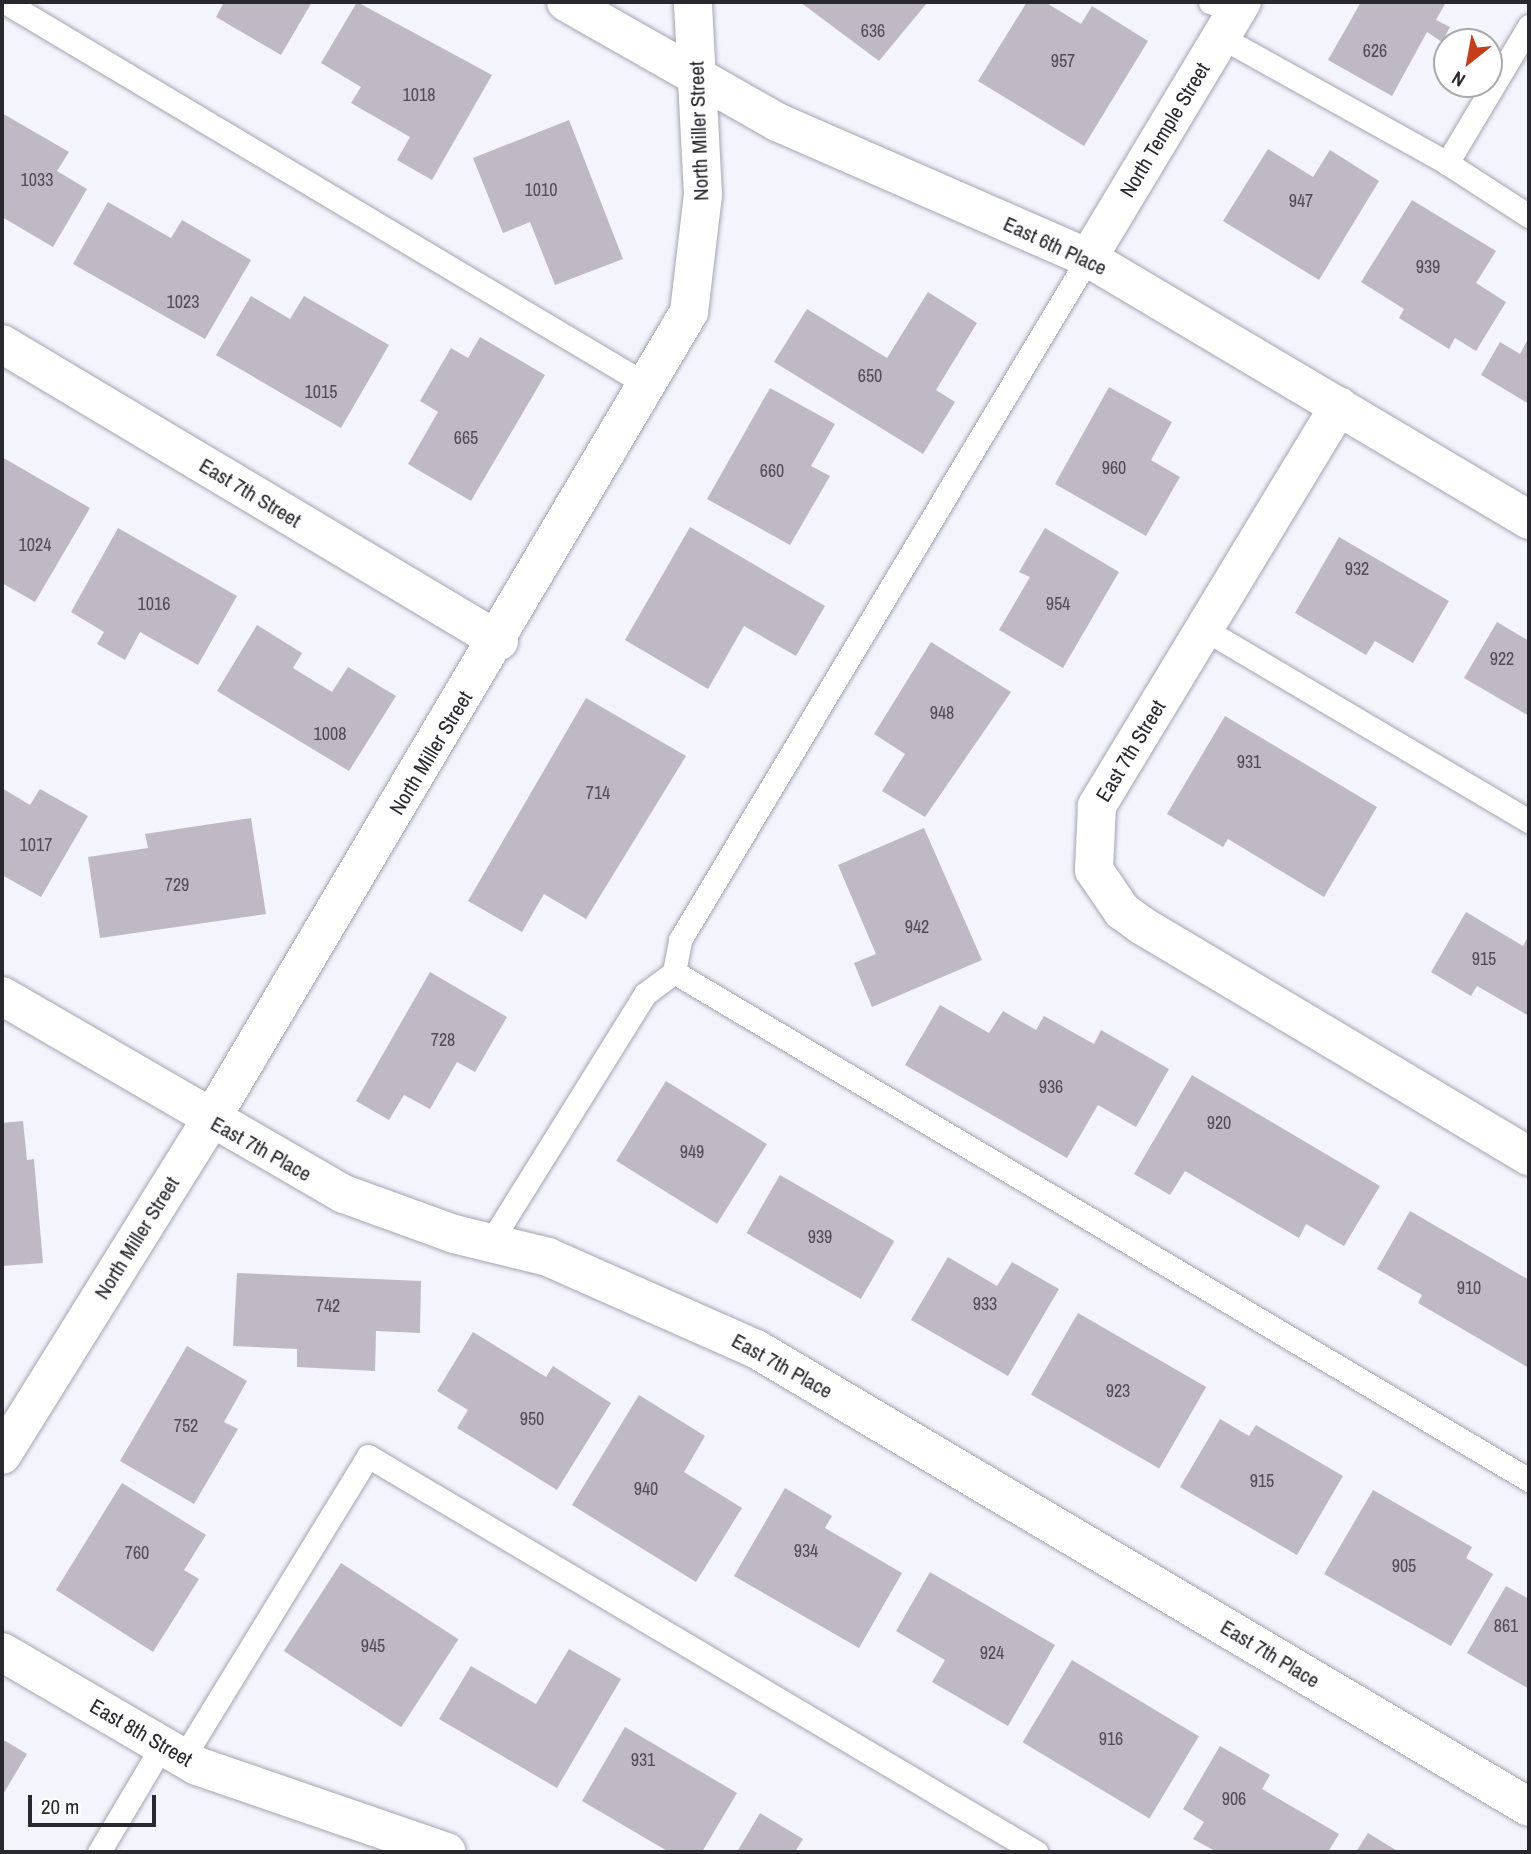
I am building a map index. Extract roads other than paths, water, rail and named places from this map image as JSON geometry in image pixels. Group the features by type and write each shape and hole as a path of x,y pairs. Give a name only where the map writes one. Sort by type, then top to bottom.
{"street":[{"name":"East 6th Place","path":"566,2 699,81 776,122 1088,258 1529,520"},
{"name":"North Miller Street","path":"2,1455 210,1121 499,641 689,312 704,195 693,2"},
{"name":"North Temple Street","path":"1088,258 1227,13"},
{"name":"East 7th Street","path":"2,344 499,641"},
{"name":"East 7th Street","path":"1339,406 1097,806 1090,847 1104,891 1140,925 1529,1156"},
{"name":"East 7th Place","path":"2,996 210,1121 344,1195 490,1243 548,1257 655,1299 756,1349 1529,1807"},
{"name":"East 8th Street","path":"2,1651 173,1752 284,1800 447,1852"}],"lane":[{"path":"5,2 647,385"},
{"path":"1227,13 1529,216"},
{"path":"1447,163 1529,26"},
{"path":"490,1243 645,994 674,972 680,940 1088,258"},
{"path":"1204,629 1529,821"},
{"path":"674,972 1529,1480"},
{"path":"99,1852 173,1752 369,1456 1036,1852"}]}
